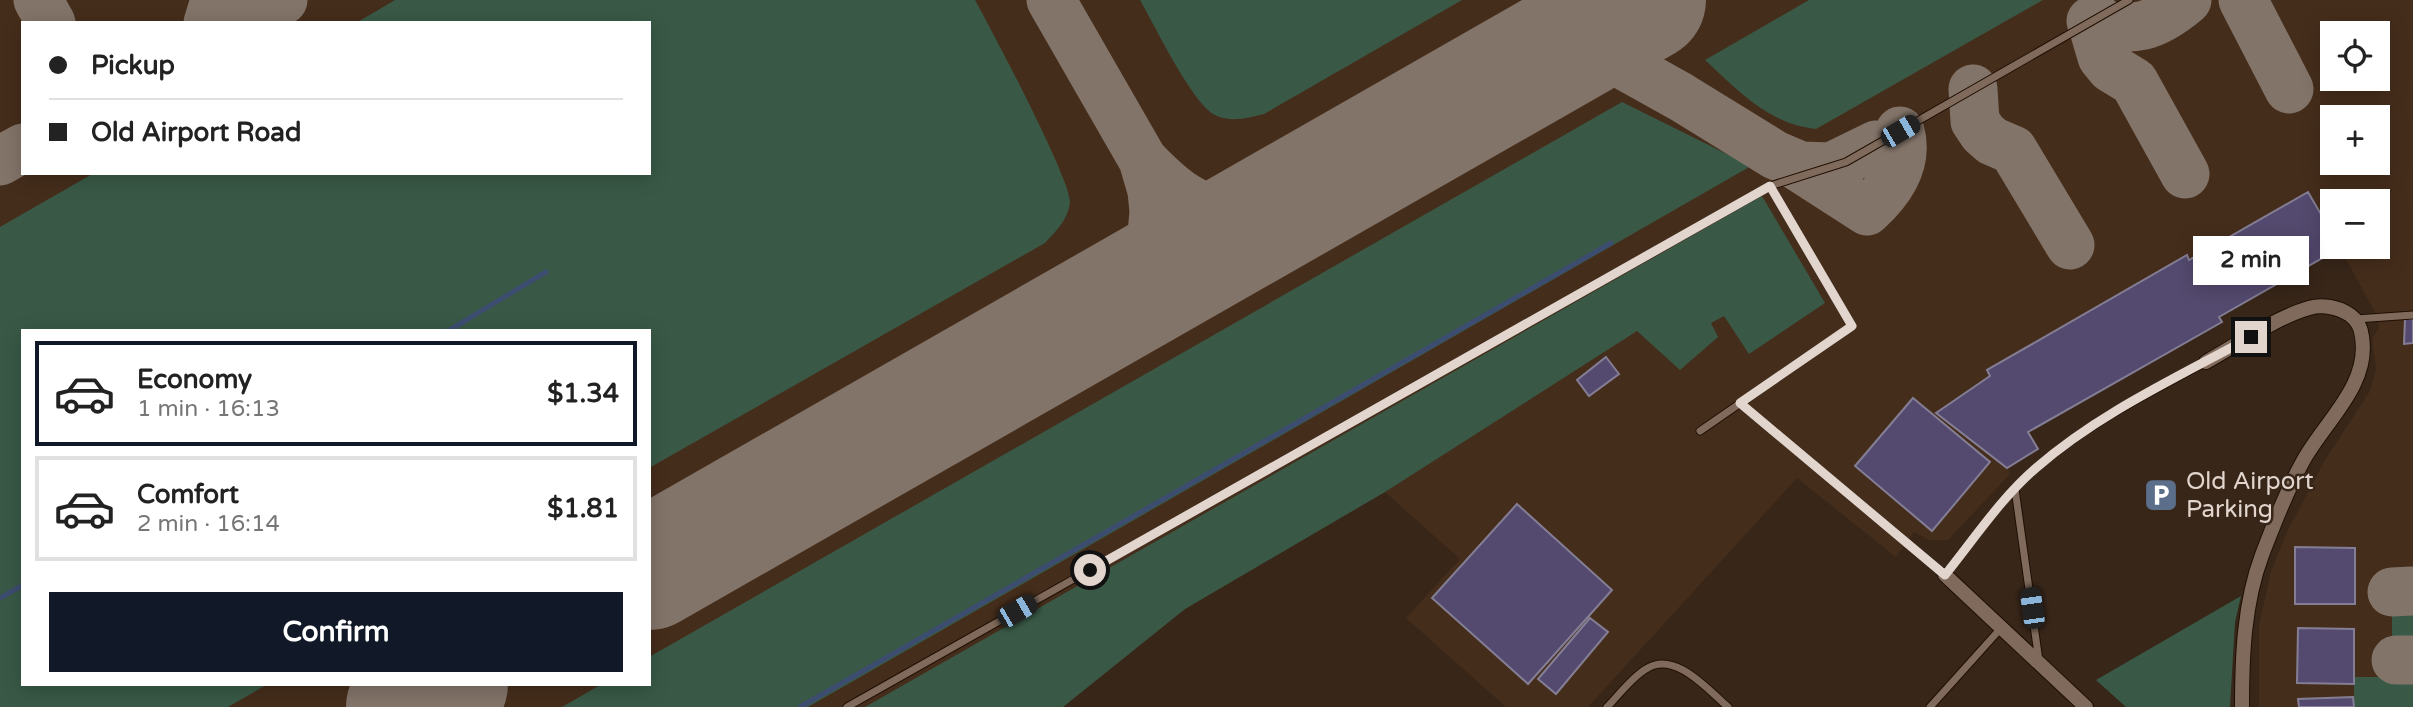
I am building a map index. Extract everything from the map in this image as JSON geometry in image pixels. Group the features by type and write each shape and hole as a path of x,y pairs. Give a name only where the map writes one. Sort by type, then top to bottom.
{"street":[{"path":"2206,362 2296,312 2312,307 2327,306 2344,311 2356,318 2361,330 2363,344 2358,374 2344,401 2302,463 2258,569 2246,621 2242,707"},
{"path":"1945,575 2086,707"}],"lane":[{"path":"847,707 1770,186 1846,162 2129,0"},
{"path":"1700,431 1852,326 1770,186"},
{"path":"2356,318 2413,315"},
{"path":"1740,403 1945,575 2015,489 2035,469 2084,431 2206,362"},
{"path":"2015,489 2040,662"},
{"path":"1930,707 2002,627"},
{"path":"1607,707 1647,667 1661,665 1683,668 1728,707"}],"shaded area":[{"path":"0,0 2413,0 2413,707 2259,707 2259,626 2271,571 2287,532 2325,460 2370,391 2376,369 2372,338 2379,328 2377,316 2346,259 2390,259 2390,189 2320,189 2321,259 2220,317 2222,322 2029,432 2038,449 2008,468 2010,474 1948,540 1929,540 1914,532 1896,557 1797,478 1588,707 1506,707 1406,618 1460,559 1385,492 1185,609 1063,707 0,707"}],"green space":[{"path":"395,0 975,0 1059,167 1067,190 1069,209 1045,243 651,467 651,329 21,329 21,686 265,686 228,707 0,707 0,227 91,175 651,175 651,21 359,21"},
{"path":"1140,0 1462,0 1264,114 1233,119 1215,115 1196,96"},
{"path":"1809,0 2043,0 1816,129 1799,126 1769,113 1705,60"},
{"path":"1622,102 1751,166 808,707 562,707 599,686 651,686 651,656"},
{"path":"1762,196 1825,303 1749,354 1724,316 1711,323 1718,337 1680,370 1637,331 1385,492 1185,609 1063,707 865,707"},
{"path":"2241,596 2235,622 2230,707 2126,707 2096,680"},
{"path":"2392,604 2413,604 2413,656 2392,656"},
{"path":"2397,669 2413,669 2413,707 2354,707 2354,677 2396,677"}],"building":[{"path":"2308,192 2320,213 2321,259 2219,317 2222,322 2028,432 2038,449 2007,468 1936,413 1990,376 1987,370 2187,255 2189,260"},
{"path":"2405,319 2413,319 2413,343 2404,344"},
{"path":"1606,357 1619,374 1589,396 1577,380"},
{"path":"1913,398 1990,462 1932,531 1855,466"},
{"path":"1517,504 1612,590 1528,684 1432,598"},
{"path":"2295,547 2355,548 2355,604 2295,604"},
{"path":"1590,618 1608,632 1556,694 1538,679"},
{"path":"2298,628 2354,629 2354,684 2297,683"},
{"path":"2353,697 2354,707 2299,707 2298,699"}],"waterway":[{"path":"800,707 1611,243"},
{"path":"451,329 546,272"},
{"path":"0,598 21,586"}],"taxiway":[{"path":"38,0 50,21"},
{"path":"209,21 215,0"},
{"path":"246,21 283,0"},
{"path":"1051,0 1143,160 1152,191 1152,234 1146,255 1134,275 1104,309"},
{"path":"2091,21 2119,27 2142,25 2164,16 2187,0"},
{"path":"2243,0 2289,89"},
{"path":"2097,18 2095,33 2102,57 2111,68 2134,82 2185,174"},
{"path":"1577,39 1681,97 1775,155 1801,166 1831,167 1876,145"},
{"path":"1973,89 1975,121 1992,141 2013,150 2070,245"},
{"path":"1791,162 1867,211 1896,176 1902,154 1900,131"},
{"path":"0,161 21,149"},
{"path":"1143,160 1174,189 1202,206 1235,212 1277,210"},
{"path":"2392,592 2413,591"},
{"path":"2396,660 2413,660"}],"runway":[{"path":"651,568 1645,0"},
{"path":"407,707 444,686"}],"place":[{"name":"Old Airport Parking","path":"2161,495"}],"route":[{"path":"1090,570 1770,186 1852,326 1740,403 1945,575 2015,489 2057,451 2113,413 2251,337"}]}
